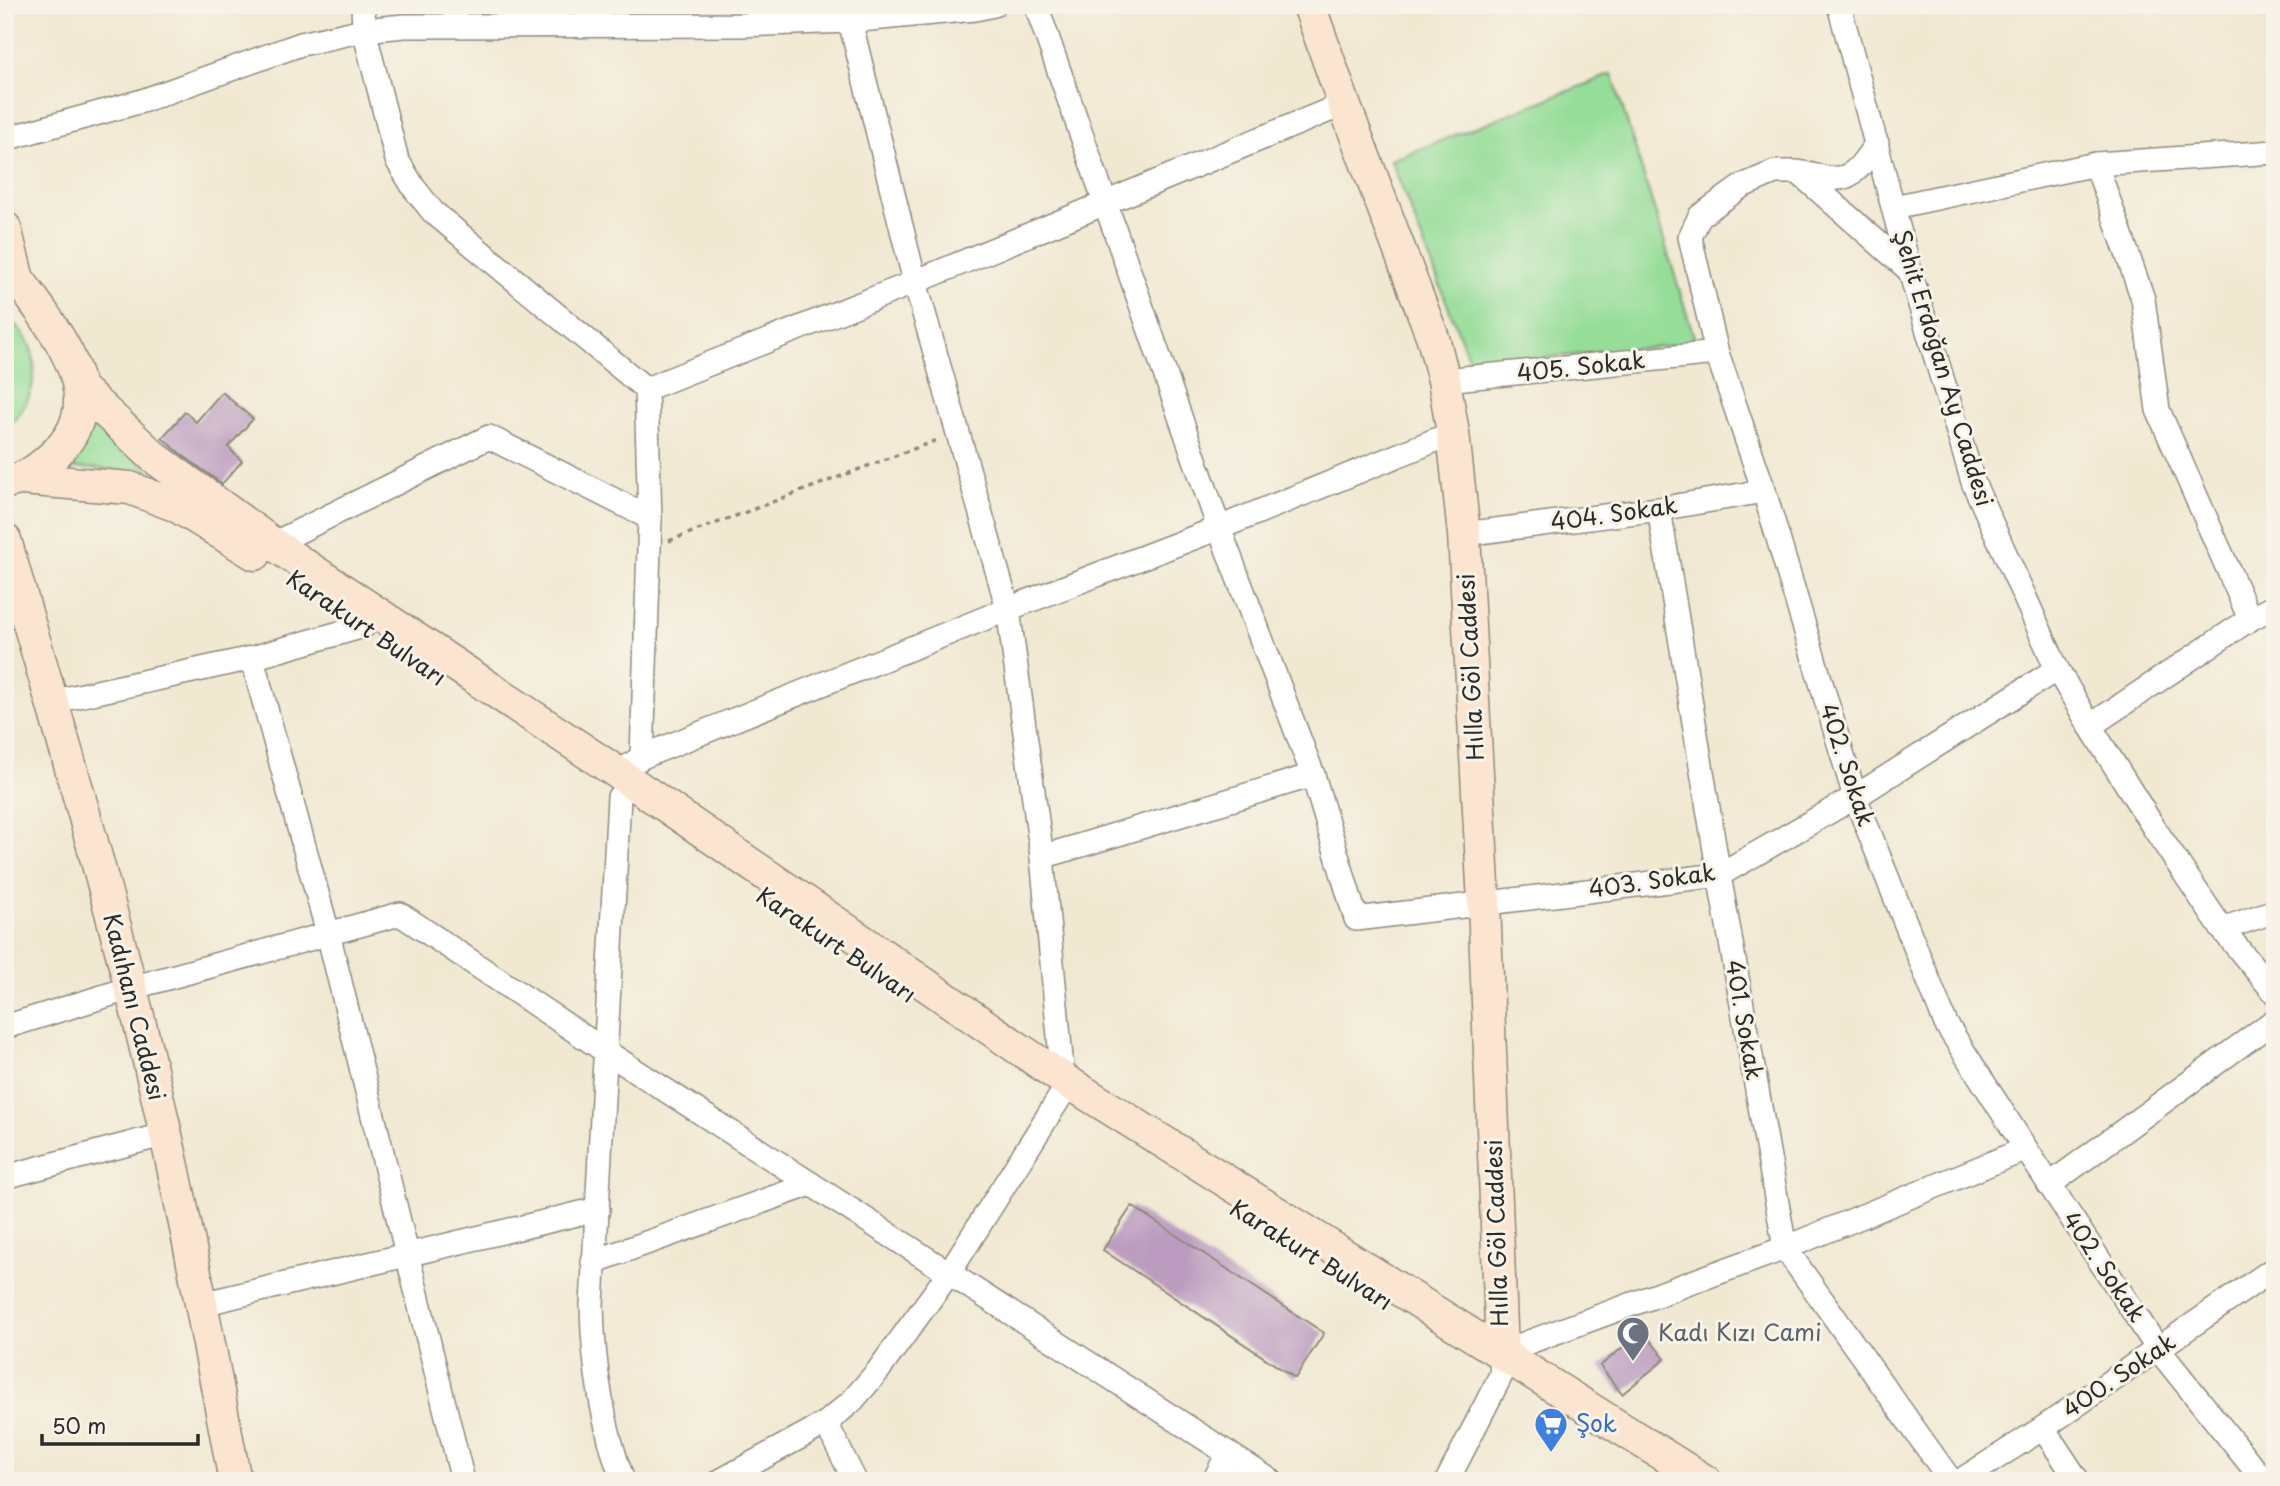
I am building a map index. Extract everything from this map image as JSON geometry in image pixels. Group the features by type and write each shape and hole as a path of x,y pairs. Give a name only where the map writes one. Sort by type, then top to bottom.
{"main road":[{"name":"Hılla Göl Caddesi","path":"1309,5 1344,104 1420,299 1444,380 1453,433 1464,534 1484,903 1502,1364"},
{"path":"5,228 11,271 71,357 80,389 77,424 66,443 45,463 13,481"},
{"name":"Karakurt Bulvarı","path":"80,389 155,458 273,544 627,776 1062,1088 1502,1364"},
{"name":"Karakurt Bulvarı","path":"13,481 130,488 177,506 364,626 627,776"},
{"name":"Kadıhanı Caddesi","path":"5,540 131,988 166,1134 202,1304 235,1481"},
{"path":"1502,1364 1663,1481"},
{"path":"1502,1364 1704,1481"}],"street":[{"path":"363,5 364,30 397,160 414,188 433,212 646,389 649,549 605,1051 593,1262 593,1347 606,1425 623,1481"},
{"path":"5,139 142,101 301,44 364,30 404,26 740,15 850,21 994,5"},
{"path":"1036,5 1219,528 1313,775 1042,857"},
{"name":"Şehit Erdoğan Ay Caddesi","path":"1839,5 1910,271 1973,482 2057,669 2090,726 2222,929 2275,993"},
{"path":"720,1481 826,1423 852,1401 878,1371 949,1273 1062,1088 1042,857 1008,609 915,282 850,21"},
{"path":"646,389 915,282 1344,104"},
{"path":"1798,172 1835,180 1858,170 1877,143"},
{"path":"1894,207 2096,164 2275,152"},
{"path":"2096,164 2143,299 2158,410 2250,619"},
{"name":"402. Sokak","path":"1798,172 1776,172 1742,186 1700,216 1690,237 1717,354 1764,491 1854,797 1947,1024 2049,1185 2158,1349 2264,1481"},
{"path":"1798,172 1910,271"},
{"name":"405. Sokak","path":"1444,380 1717,354"},
{"path":"627,776 1008,609 1219,528 1453,433"},
{"path":"273,544 489,437 649,519"},
{"name":"404. Sokak","path":"1464,534 1659,509 1764,491"},
{"name":"401. Sokak","path":"1659,509 1719,875 1785,1248 1951,1481"},
{"path":"2090,726 2250,619 2275,606"},
{"path":"51,702 252,658 364,626"},
{"path":"252,658 328,933 463,1481"},
{"name":"403. Sokak","path":"1313,775 1356,919 1719,875 1854,797 2057,669"},
{"path":"2222,929 2275,911"},
{"path":"5,1027 131,988 400,914 605,1051 1271,1481"},
{"path":"2049,1185 2275,1020"},
{"path":"5,1177 166,1134"},
{"path":"1447,1481 1502,1364 2026,1149"},
{"path":"593,1262 811,1184"},
{"path":"202,1304 598,1209"},
{"name":"400. Sokak","path":"1960,1481 2043,1428 2275,1268"},
{"path":"826,1423 855,1481"},
{"path":"2043,1428 2078,1481"},
{"path":"1214,1481 1228,1453"}],"path":[{"path":"649,549 958,432"}],"green space":[{"path":"1612,74 1696,343 1471,365 1391,160"},
{"path":"5,317 19,328 28,342 34,372 26,403 5,429"},
{"path":"96,408 135,458 159,480 111,469 64,468 84,440"}],"building":[{"path":"222,392 253,419 228,447 242,461 222,484 162,438 185,412 196,422"},
{"path":"1132,1206 1324,1333 1295,1378 1103,1250"},
{"name":"Kadı Kızı Cami","path":"1643,1331 1665,1359 1622,1394 1600,1366"}],"place":[{"name":"Kadı Kızı Cami","path":"1633,1363"},
{"name":"Şok","path":"1551,1454"}]}
